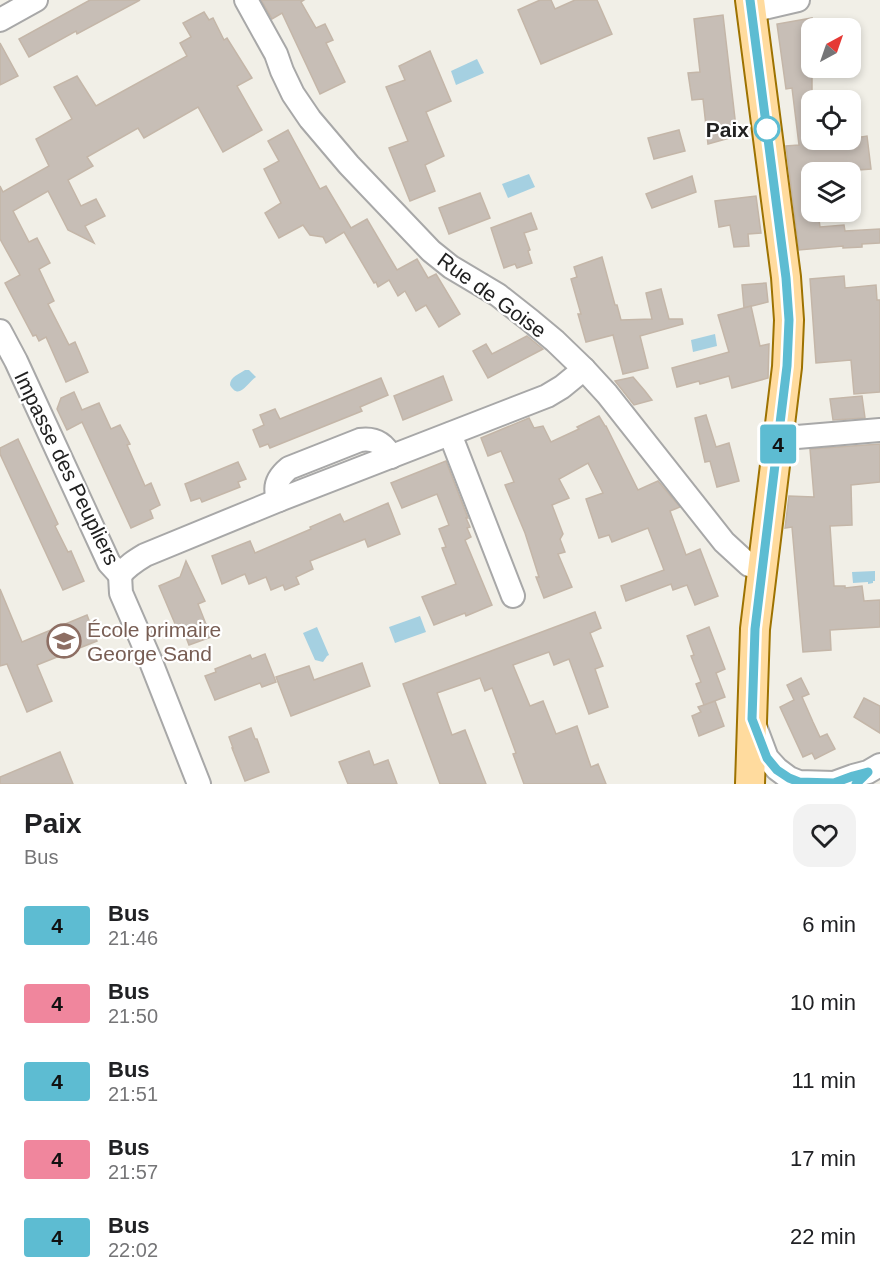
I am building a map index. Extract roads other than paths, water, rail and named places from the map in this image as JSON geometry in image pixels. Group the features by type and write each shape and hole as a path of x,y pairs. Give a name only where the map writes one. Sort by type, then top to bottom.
{"main road":[{"path":"750,784 755,629 787,366 789,320 786,278 751,5"}],"street":[{"path":"0,20 36,0"},
{"name":"Rue de Goise","path":"246,0 276,54 293,94 310,119 349,165 431,251 467,278 483,285 515,308 584,369 608,394 724,542 749,565 763,569"},
{"path":"751,5 798,0"},
{"name":"Impasse des Peupliers","path":"0,331 109,563 120,575 133,562 145,555 279,500 547,396 584,369"},
{"path":"779,437 880,430"},
{"path":"450,434 513,596"},
{"path":"120,575 121,592 198,784"},
{"path":"752,719 767,758 777,770 789,778 799,782 832,784 853,776 868,774"}],"water":[{"path":"477,59 484,73 456,85 451,71"},
{"path":"529,174 535,187 508,198 502,184"},
{"path":"715,334 717,346 693,352 691,340"},
{"path":"245,370 249,370 256,377 240,391 233,389 230,382"},
{"path":"875,571 873,583 853,583 852,572"},
{"path":"420,616 426,632 395,643 389,627"},
{"path":"317,627 329,655 323,662 315,660 303,633"}],"place":[{"name":"Paix","path":"767,129"},
{"name":"École primaire George Sand","path":"64,641"}]}
